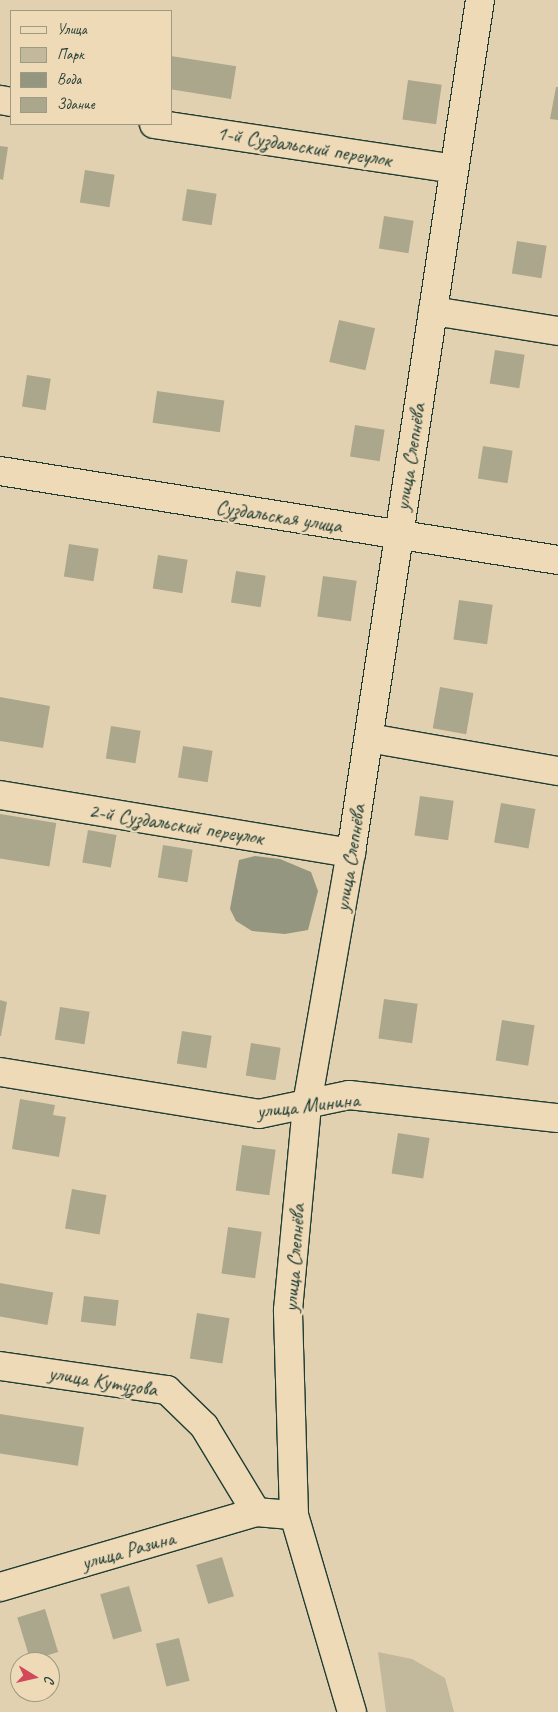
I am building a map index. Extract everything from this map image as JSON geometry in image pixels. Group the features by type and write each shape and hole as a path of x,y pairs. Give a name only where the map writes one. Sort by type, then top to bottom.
{"street":[{"name":"улица Слепнёва","path":"352,1712 294,1515 288,1310 307,1104 351,853 480,0"},
{"name":"1-й Суздальский переулок","path":"161,125 454,169"},
{"path":"433,310 558,331"},
{"name":"Суздальская улица","path":"0,471 398,536 558,560"},
{"path":"369,738 558,771"},
{"name":"2-й Суздальский переулок","path":"0,795 351,853"},
{"name":"улица Минина","path":"0,1072 259,1114 349,1095 558,1118"},
{"name":"улица Кутузова","path":"0,1366 167,1390 204,1426 256,1512"},
{"path":"256,1512 294,1515"},
{"name":"улица Разина","path":"0,1587 256,1512"}],"green space":[{"path":"378,1652 412,1659 445,1678 454,1712 386,1712"}],"water":[{"path":"255,856 280,859 311,872 318,891 308,930 285,934 252,931 236,921 230,909 239,860"}],"building":[{"path":"172,56 236,66 231,99 172,90"},
{"path":"408,80 442,85 436,124 402,120"},
{"path":"556,87 558,87 558,120 550,119"},
{"path":"0,146 8,147 3,180 0,179"},
{"path":"85,170 115,175 109,207 80,203"},
{"path":"187,189 217,194 212,225 182,221"},
{"path":"384,216 414,221 408,253 379,249"},
{"path":"517,241 547,246 541,278 512,274"},
{"path":"339,320 375,328 365,370 329,362"},
{"path":"495,350 525,355 519,388 490,384"},
{"path":"27,375 51,379 46,410 22,407"},
{"path":"157,391 224,400 220,432 153,423"},
{"path":"355,425 385,430 380,461 350,457"},
{"path":"483,446 513,451 507,483 478,479"},
{"path":"69,544 99,549 93,581 64,577"},
{"path":"158,555 188,560 182,593 153,589"},
{"path":"236,571 266,576 261,607 231,603"},
{"path":"323,576 357,581 351,621 317,617"},
{"path":"459,600 493,605 487,644 453,640"},
{"path":"440,687 473,693 466,734 433,728"},
{"path":"0,697 50,706 43,748 0,741"},
{"path":"111,726 141,731 135,763 106,759"},
{"path":"183,746 213,751 208,782 178,778"},
{"path":"420,796 454,801 448,840 414,836"},
{"path":"501,803 535,809 529,848 494,842"},
{"path":"0,814 56,823 49,866 0,859"},
{"path":"88,830 117,835 111,868 82,862"},
{"path":"163,845 193,850 187,882 158,878"},
{"path":"384,999 418,1004 412,1043 378,1039"},
{"path":"0,1000 7,1002 1,1036 0,1036"},
{"path":"60,1007 90,1012 84,1044 55,1040"},
{"path":"502,1020 535,1025 528,1066 496,1060"},
{"path":"182,1031 212,1036 206,1068 177,1064"},
{"path":"251,1043 281,1048 275,1080 246,1076"},
{"path":"20,1099 55,1105 53,1115 66,1117 59,1157 12,1149"},
{"path":"398,1133 430,1138 423,1179 392,1173"},
{"path":"242,1145 276,1150 269,1195 236,1191"},
{"path":"72,1189 106,1195 100,1234 65,1228"},
{"path":"228,1227 262,1232 255,1278 221,1274"},
{"path":"0,1283 53,1292 47,1325 0,1317"},
{"path":"84,1296 119,1300 116,1326 81,1322"},
{"path":"197,1313 230,1318 222,1364 190,1358"},
{"path":"0,1414 84,1427 78,1466 0,1453"},
{"path":"222,1557 234,1596 208,1604 196,1565"},
{"path":"129,1586 142,1631 113,1639 100,1594"},
{"path":"45,1609 58,1652 28,1652 17,1617"},
{"path":"179,1638 190,1681 166,1686 156,1644"}]}
